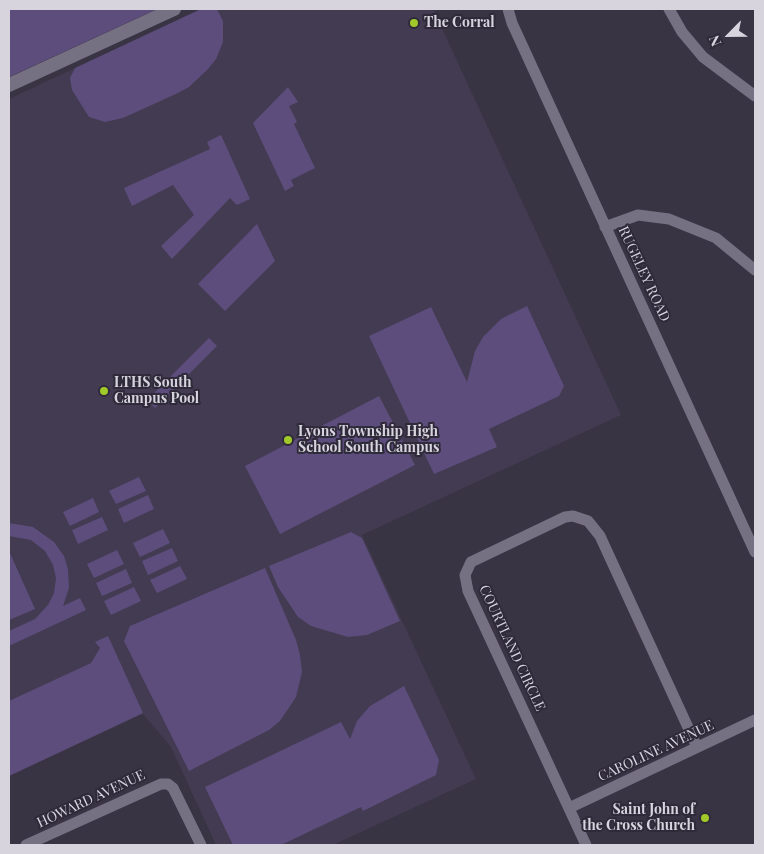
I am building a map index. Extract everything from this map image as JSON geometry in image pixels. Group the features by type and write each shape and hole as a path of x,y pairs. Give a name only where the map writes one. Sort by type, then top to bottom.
{"street":[{"path":"9,85 174,9"},
{"name":"RUGELEY ROAD","path":"508,9 512,23 755,552"},
{"path":"670,9 682,32 703,57 755,96"},
{"path":"605,227 638,215 669,219 716,238 755,270"},
{"name":"COURTLAND CIRCLE","path":"586,845 468,591 465,575 471,562 565,517 572,516 588,521 600,536 697,747"},
{"name":"CAROLINE AVENUE","path":"569,808 755,720"},
{"name":"HOWARD AVENUE","path":"26,845 154,786 168,784 179,796 201,845"}],"shaded area":[{"path":"9,9 157,9 9,77"},
{"name":"Lyons Township High School South Campus","path":"201,9 433,9 621,415 362,535 476,779 333,845 216,845 171,747 143,714 9,776 9,99"},
{"path":"201,9 217,9 223,21 223,42 216,59 208,69 189,87 123,118 105,122 89,117 72,90 70,78 75,68"},
{"path":"288,87 298,102 289,106 297,122 294,124 315,168 291,180 294,186 285,191 253,123"},
{"path":"221,135 250,199 237,205 230,198 172,259 161,246 194,215 173,185 132,206 124,188 210,149 207,142"},
{"path":"257,224 275,261 225,311 198,284"},
{"path":"527,306 564,386 559,396 489,429 497,447 434,474 369,336 431,307 467,382 475,351 483,337 501,319"},
{"path":"209,338 217,346 155,408 147,400"},
{"path":"379,396 415,465 280,534 245,466"},
{"path":"139,477 146,491 116,504 109,491"},
{"path":"148,495 154,509 124,523 118,509"},
{"path":"93,498 99,512 70,526 63,512"},
{"path":"102,517 108,530 78,544 72,530"},
{"path":"9,523 33,527 54,542 64,556 68,569 69,588 63,606 80,598 86,610 9,646 9,631 35,619 48,605 54,593 56,578 53,565 45,551 31,540 9,536"},
{"path":"163,529 170,543 140,557 133,543"},
{"path":"351,532 362,538 400,621 367,635 348,637 311,626 298,617 278,587 269,566"},
{"path":"172,548 178,561 148,575 142,561"},
{"path":"117,550 124,564 94,578 87,564"},
{"path":"9,551 35,609 9,620"},
{"path":"180,566 187,579 157,593 150,580"},
{"path":"265,568 296,640 300,655 302,672 296,697 280,721 269,730 189,771 124,641 130,626"},
{"path":"126,569 132,583 102,596 96,583"},
{"path":"134,587 141,601 111,615 104,601"},
{"path":"108,636 143,713 9,776 9,701 91,663 100,648 95,642"},
{"path":"404,686 439,760 436,775 363,811 361,807 281,845 233,845 205,787 341,722 350,739 357,721 370,706"}],"place":[{"name":"The Corral","path":"414,23"},
{"name":"LTHS South Campus Pool","path":"104,391"},
{"name":"Lyons Township High School South Campus","path":"288,440"},
{"name":"Saint John of the Cross Church","path":"705,818"}]}
